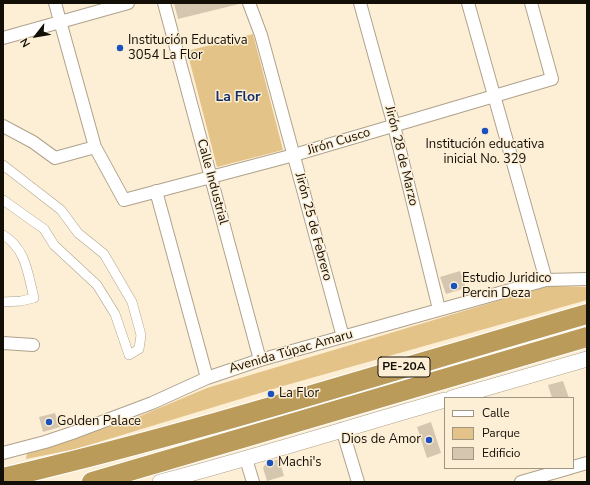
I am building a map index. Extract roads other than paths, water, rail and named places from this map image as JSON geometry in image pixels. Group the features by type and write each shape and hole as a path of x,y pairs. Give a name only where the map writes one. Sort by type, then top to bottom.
{"highway":[{"name":"PE-20A","path":"3,478 77,460 236,417 587,314"},
{"name":"PE-20A","path":"92,482 587,337"}],"street":[{"path":"3,126 33,142 55,158 95,147 55,3"},
{"path":"3,38 128,3"},
{"name":"Calle Industrial","path":"164,3 260,360"},
{"name":"Jirón 25 de Febrero","path":"249,3 261,35 343,337"},
{"name":"Jirón 28 de Marzo","path":"360,3 394,126 439,309"},
{"path":"468,3 546,280"},
{"name":"Jirón Cusco","path":"95,147 124,200 294,155 552,79 532,3"},
{"path":"3,165 61,210 78,233 104,254 132,302 141,335 139,349 129,355 115,314 97,286 54,245 44,229 3,200"},
{"path":"156,191 207,378"},
{"path":"3,235 11,240 20,252 26,264 34,298 21,301 3,302"},
{"name":"Avenida Túpac Amaru","path":"3,453 45,442 81,430 152,403 207,378 260,360 546,280 587,279"},
{"path":"3,344 33,345"},
{"path":"455,397 587,359"},
{"path":"160,482 246,459 342,429 444,400"},
{"path":"342,429 358,482"},
{"path":"246,459 253,482"},
{"path":"574,467 587,463"},
{"path":"521,482 566,469"}],"place":[{"name":"Institución Educativa 3054 La Flor","path":"120,48"},
{"name":"Institución educativa inicial No. 329","path":"485,131"},
{"name":"Estudio Juridico Percin Deza","path":"454,286"},
{"name":"La Flor","path":"271,394"},
{"name":"Golden Palace","path":"49,422"},
{"name":"Dios de Amor","path":"429,440"},
{"name":"Machi's","path":"270,463"}],"district":[{"name":"La Flor","path":"238,98"}]}
